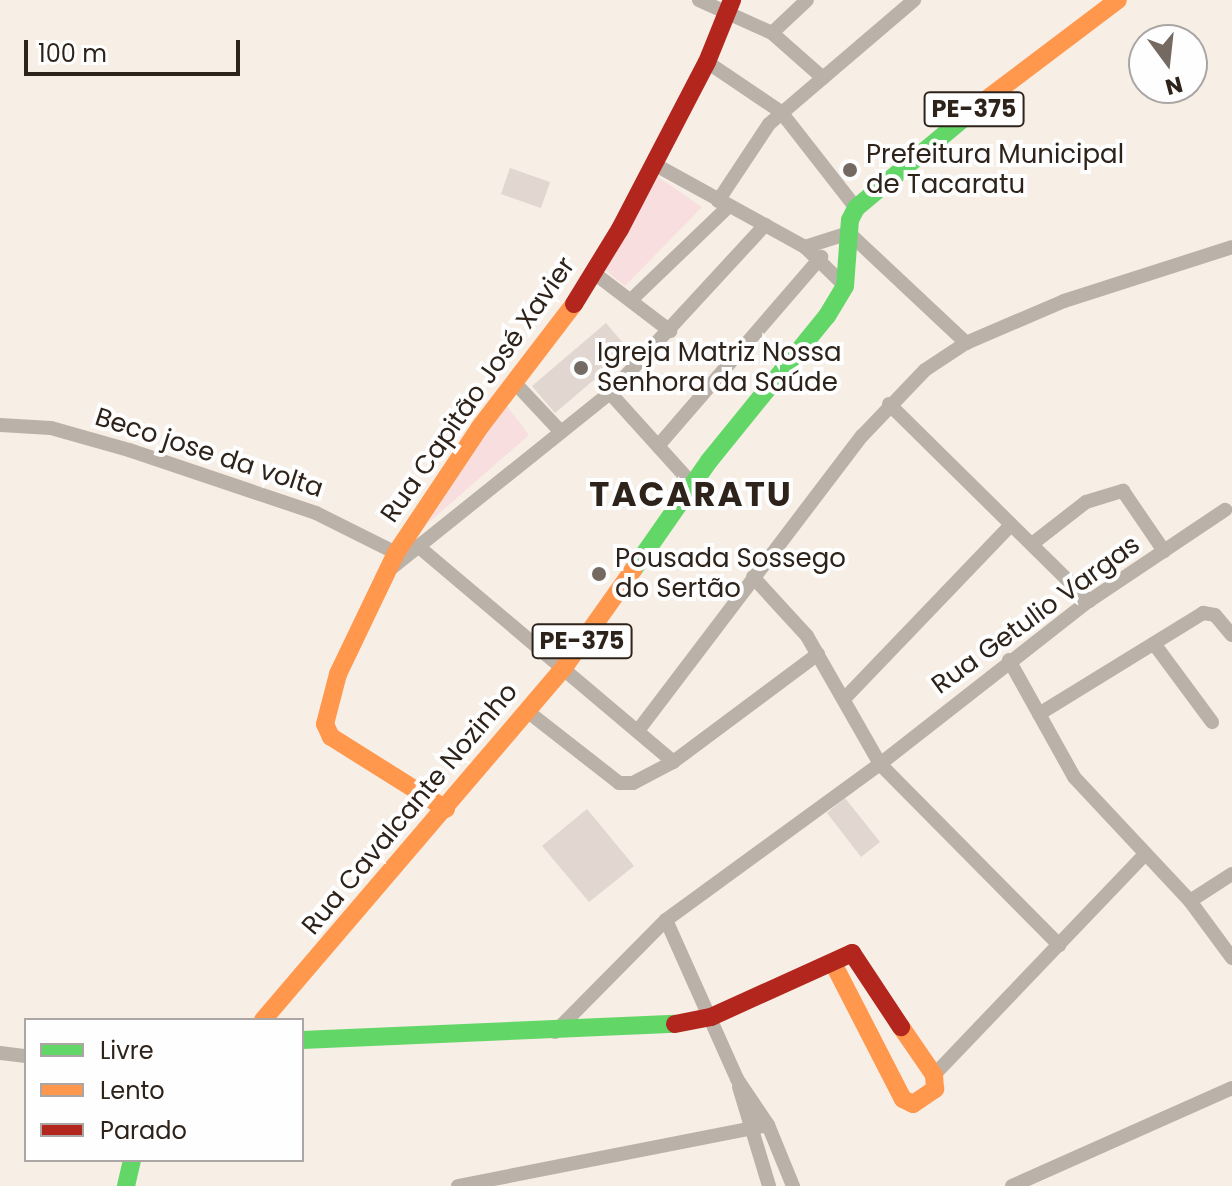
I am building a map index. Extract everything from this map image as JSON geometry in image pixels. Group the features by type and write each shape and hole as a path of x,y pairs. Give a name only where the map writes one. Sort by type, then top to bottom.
{"street":[{"path":"699,0 730,6 772,33 823,78"},
{"path":"772,33 807,0"},
{"path":"631,300 723,204 756,138 781,112 914,0"},
{"name":"PE-375","path":"856,208 952,126 1118,0"},
{"name":"Rua Capitão José Xavier","path":"446,809 339,746 326,728 349,646 392,562 594,273 707,62 730,6"},
{"path":"707,62 781,112 856,208 849,233 845,286"},
{"path":"654,164 821,257 845,286"},
{"path":"392,562 419,547 610,393 765,225"},
{"path":"805,247 849,233"},
{"path":"849,233 966,343"},
{"path":"640,728 753,577 889,404 925,370 966,343 1089,291 1232,247"},
{"path":"658,446 821,257"},
{"path":"594,273 670,331"},
{"name":"Rua Cavalcante Nozinho","path":"265,1018 565,666 693,485 845,286"},
{"path":"515,383 560,431"},
{"path":"610,393 693,485"},
{"path":"889,404 1089,601"},
{"name":"Beco jose da volta","path":"0,425 51,428 129,450 316,513 392,562"},
{"path":"1032,544 1063,516 1123,491 1164,551"},
{"name":"Rua Getulio Vargas","path":"555,1032 666,920 880,764 1009,660 1089,601 1225,510"},
{"path":"845,698 1011,525"},
{"path":"419,547 640,728 664,749 673,762"},
{"path":"753,577 788,612 818,654 880,764 1059,945"},
{"path":"1039,714 1201,614 1215,615 1232,635"},
{"path":"1155,645 1212,722"},
{"path":"527,711 619,783 633,783 673,762 818,654"},
{"path":"1009,660 1074,777 1190,901 1232,958"},
{"path":"838,960 903,1099 913,1104 932,1096 934,1075 1144,855"},
{"path":"1190,901 1232,874"},
{"path":"666,920 737,1079 749,1130 769,1186"},
{"path":"304,1040 555,1032 711,1017 855,954 934,1075"},
{"path":"0,1053 24,1056"},
{"path":"737,1079 768,1125 793,1186"},
{"path":"1012,1186 1232,1088"},
{"path":"458,1186 768,1125"},
{"path":"126,1186 132,1162"}],"shaded area":[{"path":"658,177 702,207 625,286 604,269"},
{"path":"504,402 529,435 427,524 481,440"}],"building":[{"path":"510,168 550,182 541,208 501,194"},
{"name":"Igreja Matriz Nossa Senhora da Saúde","path":"606,323 629,350 555,413 532,386"},
{"path":"845,798 880,842 861,857 827,813"},
{"path":"587,809 634,866 589,902 542,846"}],"traffic: fast":[{"path":"633,570 709,461 827,316 845,286 850,220 856,208 983,102"},
{"path":"304,1040 675,1024"},
{"path":"126,1186 132,1162"}],"traffic: slow":[{"path":"983,102 1118,0"},
{"path":"446,809 331,737 325,724 338,674 396,553 480,427 574,304"},
{"path":"265,1018 565,666 633,570"},
{"path":"833,963 903,1099 913,1104 935,1089 934,1075 901,1027"}],"traffic: jam":[{"path":"574,304 620,229 707,62 732,0"},
{"path":"675,1024 711,1017 852,953 901,1027"}],"place":[{"name":"Prefeitura Municipal de Tacaratu","path":"850,170"},
{"name":"Igreja Matriz Nossa Senhora da Saúde","path":"581,368"},
{"name":"Pousada Sossego do Sertão","path":"599,574"}],"district":[{"name":"TACARATU","path":"691,495"}]}
